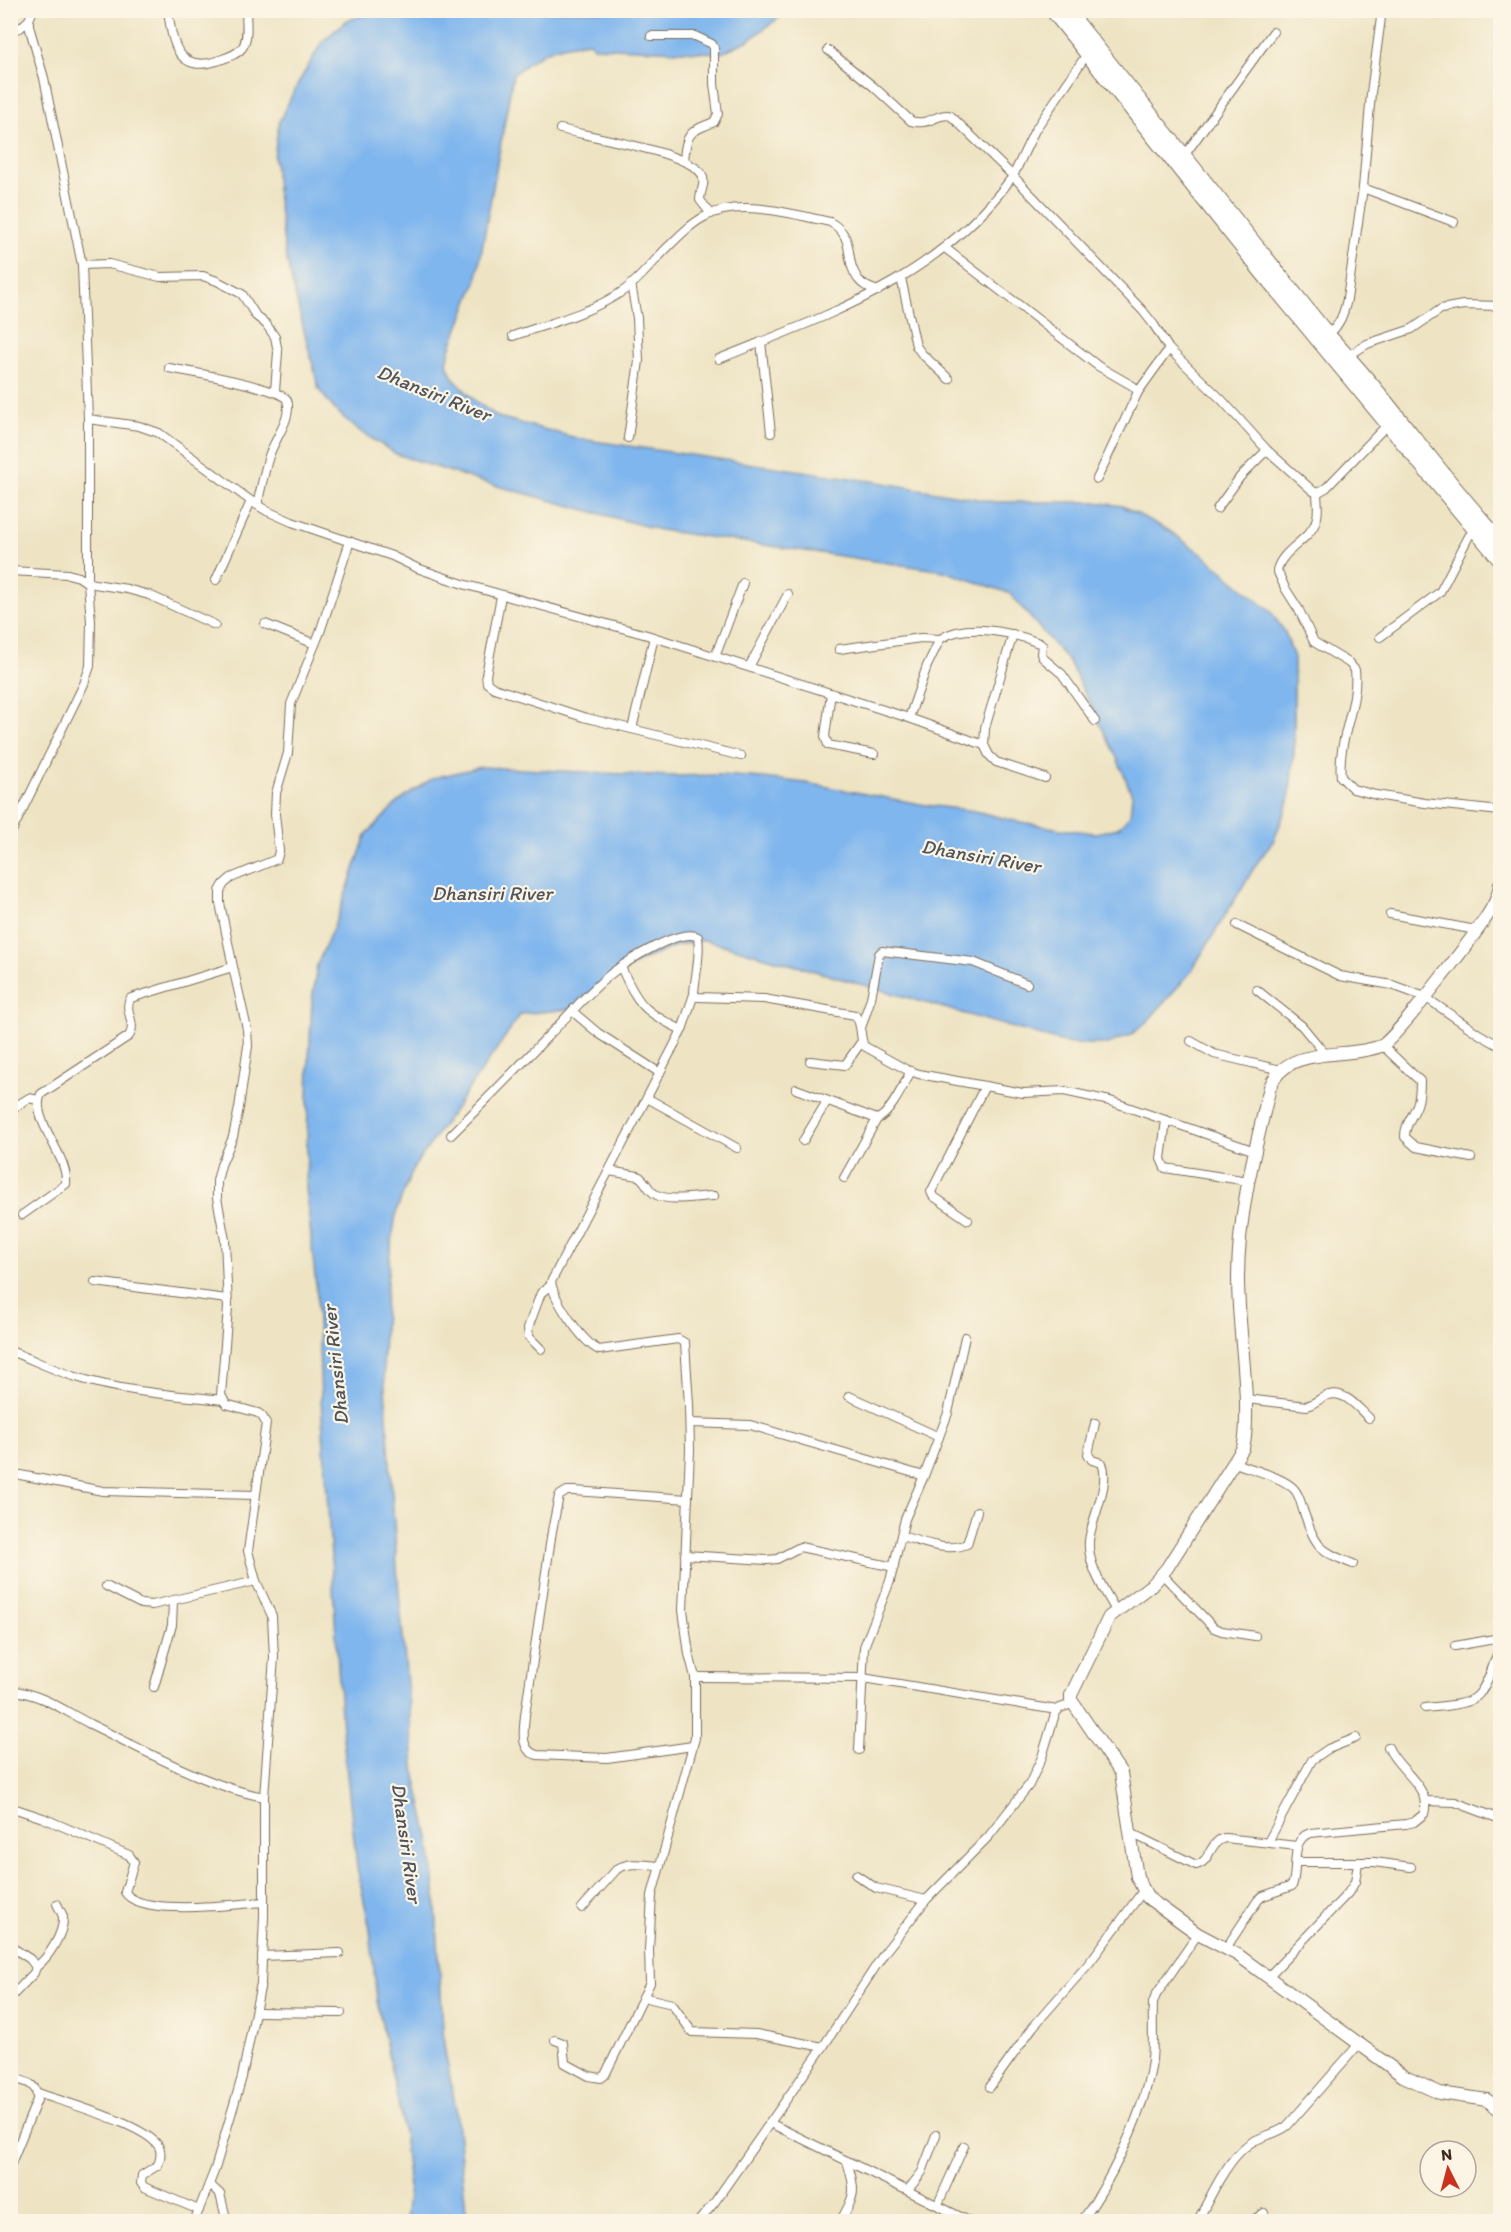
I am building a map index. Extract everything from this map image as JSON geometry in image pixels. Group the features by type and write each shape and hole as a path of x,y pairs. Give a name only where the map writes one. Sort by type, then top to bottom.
{"main road":[{"path":"1052,10 1201,197 1500,560"},
{"path":"1067,10 1328,335 1348,356 1500,540"}],"street":[{"path":"10,30 20,28 28,20 33,10"},
{"path":"168,10 172,39 176,49 191,62 197,63 214,62 234,54 243,47 246,35 246,10"},
{"path":"1328,335 1343,316 1363,188 1371,93 1382,10"},
{"path":"10,835 84,684 90,666 91,622 88,583 88,419 82,265 47,88 28,20"},
{"path":"1184,156 1273,32"},
{"path":"651,36 695,36 709,41 714,48 714,84 718,114 714,122 700,126 692,132 685,145 684,161"},
{"path":"828,50 874,87 911,122 927,123 942,115 951,116 1143,311 1155,325 1169,349 1222,400 1267,450 1308,488 1317,493"},
{"path":"719,359 859,302 901,278 945,248 981,217 1012,176 1035,130 1087,54"},
{"path":"560,129 666,154 684,161 701,173 704,183 700,200 711,214"},
{"path":"1363,188 1454,222"},
{"path":"513,336 585,310 624,291 691,226 711,214 738,207 830,222 837,226 847,239 854,273 858,280 878,291"},
{"path":"945,248 1098,366 1133,386 1138,392"},
{"path":"82,265 109,264 160,277 203,276 217,280 242,294 256,316 266,324 275,337 278,352 275,391"},
{"path":"901,278 915,346 949,379"},
{"path":"628,438 639,361 631,284"},
{"path":"1348,356 1367,344 1413,329 1441,309 1463,305 1500,306"},
{"path":"761,342 771,434"},
{"path":"1096,479 1138,392 1169,349"},
{"path":"169,368 275,391 286,397 287,413 270,453 254,503 216,580"},
{"path":"88,419 139,426 159,433 254,503 292,522 392,556 417,568 501,596 654,637 909,718 984,745"},
{"path":"1317,493 1326,488 1388,425"},
{"path":"1217,509 1240,477 1267,450"},
{"path":"1317,493 1317,517 1313,528 1284,555 1278,570 1314,642 1349,663 1355,670 1355,692 1344,730 1339,765 1341,777 1353,789 1376,795 1425,804 1500,811"},
{"path":"1380,637 1440,592 1469,536 1475,530"},
{"path":"223,1400 221,1389 227,1299 225,1240 217,1198 217,1181 233,1137 243,1085 248,1029 232,967 220,903 220,891 231,878 277,859 279,851 275,814 276,793 288,753 291,704 315,644 350,541"},
{"path":"10,571 68,574 88,583 113,586 149,595 215,625"},
{"path":"715,657 743,583"},
{"path":"749,668 788,594"},
{"path":"501,596 486,675 487,683 584,717 741,756"},
{"path":"265,624 315,644"},
{"path":"838,649 921,638 940,639 957,632 989,630 1013,634 1042,645 1043,658 1062,674 1095,721"},
{"path":"1013,634 985,729 984,745 996,762 1045,777"},
{"path":"632,729 654,637"},
{"path":"909,718 927,666 940,639"},
{"path":"831,693 825,736 828,745 874,754"},
{"path":"1500,884 1493,907 1425,997 1382,1045 1304,1059 1274,1076 1248,1181 1241,1231 1238,1278 1246,1399 1246,1438 1243,1448 1162,1574 1154,1583 1116,1611 1106,1622 1071,1695 1072,1704 1121,1773 1137,1877 1148,1898 1198,1934 1226,1948 1418,2084 1440,2093 1487,2100 1500,2110"},
{"path":"1390,914 1476,930"},
{"path":"1237,925 1340,976 1392,985 1425,997 1500,1046"},
{"path":"450,1135 583,998 621,967 669,940 691,934 696,935 699,946 694,994 682,1030 563,1257 551,1286 542,1293 528,1328 529,1337 541,1349"},
{"path":"861,1029 868,1009 879,954 882,951 973,962 1027,984"},
{"path":"22,1215 66,1184 64,1167 39,1110 38,1100 41,1094 129,1036 133,1026 128,1008 131,998 232,967"},
{"path":"621,967 633,994 647,1011 682,1030"},
{"path":"1257,990 1302,1026 1326,1055"},
{"path":"694,994 702,998 764,999 855,1015 860,1022 864,1046 911,1071 1032,1094 1056,1090 1076,1093 1110,1101 1255,1151"},
{"path":"572,1011 597,1033 660,1073"},
{"path":"810,1061 845,1065 862,1041"},
{"path":"1191,1041 1214,1054 1281,1070"},
{"path":"1382,1045 1420,1081 1417,1105 1404,1131 1405,1137 1416,1147 1472,1158"},
{"path":"844,1178 877,1119 888,1110 911,1071"},
{"path":"968,1220 933,1196 931,1192 986,1086"},
{"path":"796,1089 877,1119"},
{"path":"10,1110 29,1098 38,1100"},
{"path":"647,1098 737,1148"},
{"path":"803,1141 827,1101"},
{"path":"1166,1120 1161,1159 1165,1168 1248,1181"},
{"path":"609,1171 638,1176 642,1178 652,1193 664,1197 714,1196"},
{"path":"95,1282 227,1299"},
{"path":"551,1286 574,1327 594,1348 599,1350 678,1338 682,1340 686,1348 690,1423 683,1610 689,1654 695,1677 693,1746 651,1907 650,1983 605,2075 601,2078 589,2076 565,2063 563,2043 555,2040"},
{"path":"859,1750 864,1647 880,1611 894,1567 905,1519 948,1413 965,1337"},
{"path":"10,1351 59,1371 98,1383 126,1389 223,1400 231,1407 258,1413 266,1423 248,1551 256,1581 272,1616 273,1664 264,1797 264,1902 260,1992 244,2069 209,2184 194,2222"},
{"path":"1246,1399 1307,1406 1331,1394 1340,1395 1348,1399 1369,1418"},
{"path":"849,1396 939,1437"},
{"path":"690,1423 750,1425 924,1476"},
{"path":"1095,1424 1088,1454 1092,1460 1102,1463 1104,1469 1101,1500 1089,1540 1097,1575 1116,1611"},
{"path":"1235,1463 1287,1483 1296,1490 1313,1538 1320,1548 1334,1557 1353,1564"},
{"path":"10,1473 102,1491 255,1496"},
{"path":"687,1499 574,1491 567,1491 560,1496 552,1531 525,1715 525,1746 530,1753 537,1755 596,1758 693,1746"},
{"path":"901,1536 949,1548 958,1548 967,1544 977,1511"},
{"path":"685,1555 767,1560 777,1559 800,1547 894,1567"},
{"path":"1162,1574 1214,1628 1255,1636"},
{"path":"106,1586 141,1604 152,1605 256,1581"},
{"path":"154,1688 172,1625 173,1601"},
{"path":"1455,1646 1500,1638"},
{"path":"1425,1708 1465,1702 1476,1696 1482,1689 1500,1646"},
{"path":"695,1677 863,1678 1057,1710 1072,1704"},
{"path":"10,1690 36,1695 234,1791 264,1797"},
{"path":"698,2222 709,2210 823,2047 885,1952 926,1900 989,1836 1029,1785 1042,1757 1057,1710"},
{"path":"1268,1842 1312,1760 1328,1749 1356,1738"},
{"path":"1226,1948 1258,1900 1292,1886 1296,1875 1298,1840 1310,1833 1414,1822 1424,1814 1425,1801 1417,1784 1394,1760 1388,1747"},
{"path":"1425,1801 1455,1802 1500,1819"},
{"path":"10,1807 43,1818 129,1855 134,1862 125,1892 130,1899 158,1907 264,1902"},
{"path":"1129,1832 1196,1865 1205,1861 1220,1839 1297,1846"},
{"path":"1296,1862 1411,1866"},
{"path":"582,1908 622,1865 628,1863 660,1866"},
{"path":"1268,1977 1353,1888 1358,1863"},
{"path":"856,1875 876,1887 926,1900"},
{"path":"990,2087 1033,2027 1090,1962 1143,1891"},
{"path":"10,1998 50,1954 63,1918 57,1904"},
{"path":"1080,2222 1109,2176 1136,2115 1149,2076 1153,2003 1156,1995 1198,1934"},
{"path":"10,1946 30,1959 36,1967"},
{"path":"262,1956 340,1953"},
{"path":"643,1997 672,2004 692,2032 756,2034 823,2047"},
{"path":"256,2012 341,2013"},
{"path":"1197,2222 1226,2169 1247,2146 1287,2126 1359,2044"},
{"path":"10,2077 29,2084 37,2089 38,2093 38,2100 10,2166"},
{"path":"38,2093 123,2123 143,2134 158,2145 161,2153 158,2165 142,2175 141,2183 144,2187 199,2210"},
{"path":"770,2123 971,2222"},
{"path":"908,2190 922,2172 936,2135"},
{"path":"938,2204 964,2146"},
{"path":"840,2222 854,2195 847,2161"},
{"path":"209,2184 220,2193 227,2222"},
{"path":"1250,2222 1264,2212"}],"water":[{"name":"Dhansiri River","path":"377,11 788,11 749,40 721,53 594,47 590,42 566,45 548,51 513,75 476,282 450,349 447,364 453,378 474,400 498,417 580,439 878,482 995,502 1095,502 1122,506 1168,530 1206,557 1271,612 1285,632 1294,658 1294,752 1289,801 1274,840 1257,863 1190,973 1146,1023 1129,1036 1107,1044 1070,1044 704,940 678,945 638,962 583,997 570,1009 521,1014 414,1167 397,1209 390,1252 383,1357 397,1569 415,1776 430,1842 444,2046 456,2109 467,2221 405,2221 409,2187 402,2122 377,2001 370,1929 357,1867 342,1729 321,1399 317,1296 306,1188 309,1059 312,1001 317,965 338,916 366,835 398,802 433,778 481,767 763,778 806,783 926,805 975,811 1061,829 1096,833 1118,828 1130,815 1132,795 1118,760 1069,662 1009,593 944,571 660,530 479,481 396,454 358,430 335,410 319,390 286,258 274,157 279,122 322,42 346,21"}]}
